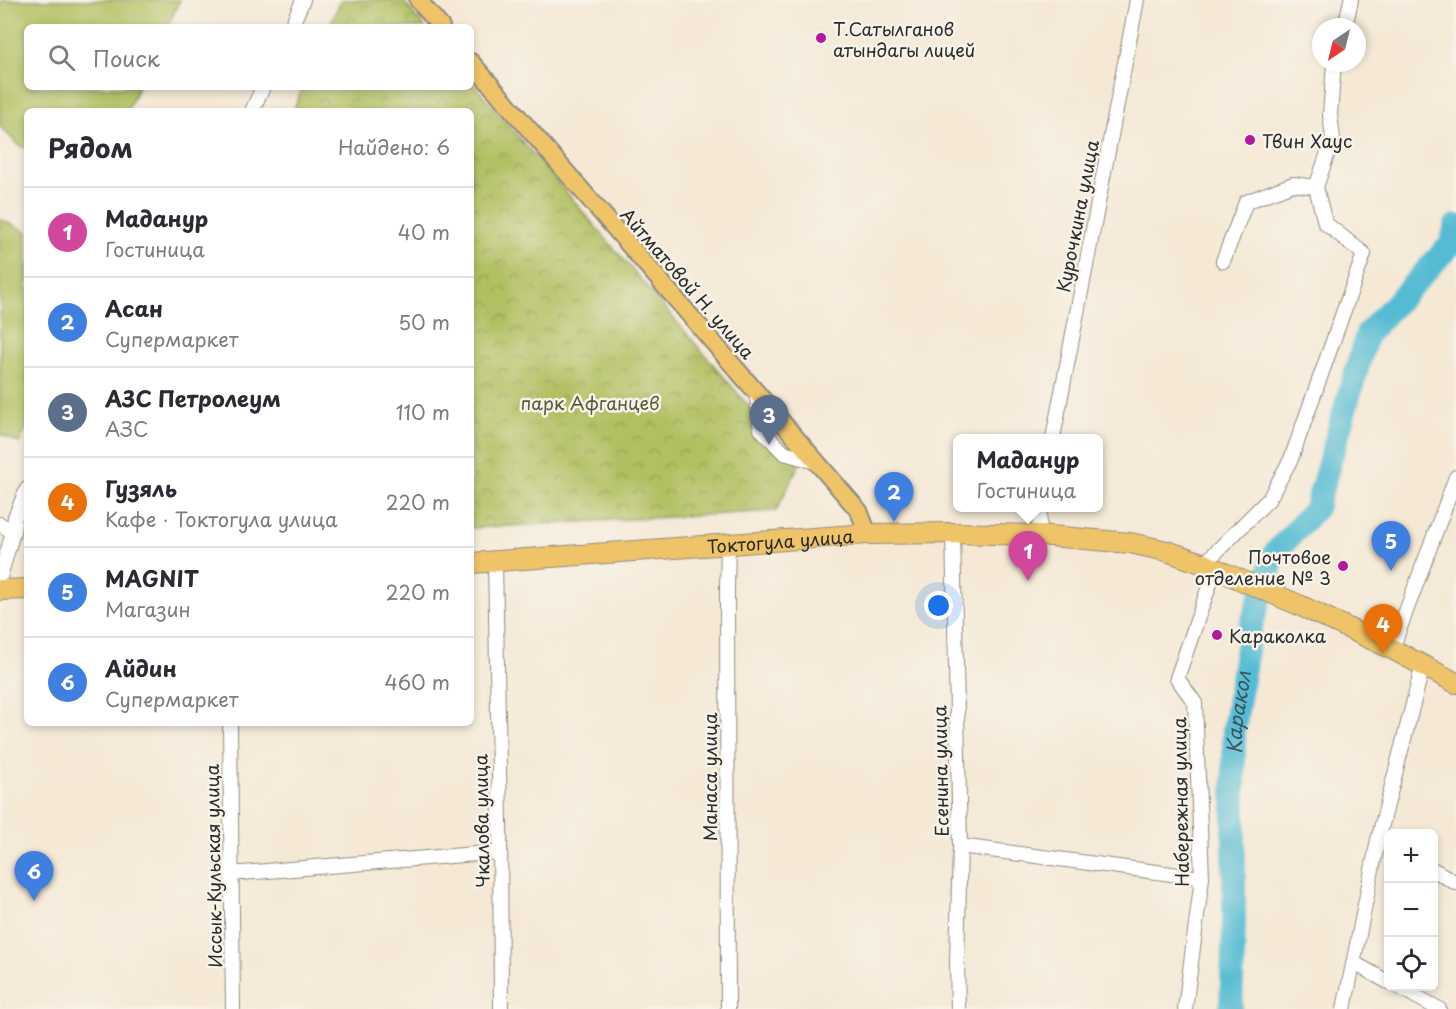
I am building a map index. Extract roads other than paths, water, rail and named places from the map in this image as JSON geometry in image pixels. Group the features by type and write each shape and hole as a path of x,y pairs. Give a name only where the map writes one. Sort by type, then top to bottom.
{"highway":[{"name":"Токтогула улица","path":"474,563 868,534 1039,534 1130,543 1167,551 1215,568 1392,649 1456,683"},
{"path":"0,590 24,589"}],"main road":[{"path":"418,0 438,24"},
{"name":"Айтматовой Н. улица","path":"474,65 859,511 868,534"}],"street":[{"path":"292,24 303,0"},
{"name":"Курочкина улица","path":"1054,434 1137,0"},
{"path":"1347,18 1351,0"},
{"path":"1215,568 1269,499 1291,459 1364,254 1325,223 1316,187 1333,138 1330,115 1333,72"},
{"path":"253,108 262,90"},
{"path":"1222,261 1246,202 1293,184 1316,187"},
{"path":"1392,649 1456,477"},
{"path":"0,577 3,557 14,532 15,517 24,496"},
{"path":"1039,534 1040,512"},
{"path":"0,524 14,532"},
{"name":"Есенина улица","path":"953,533 960,846 958,1009"},
{"name":"Манаса улица","path":"728,1009 726,589 729,545"},
{"name":"Чкалова улица","path":"495,561 501,1009"},
{"name":"Набережная улица","path":"1185,1009 1202,878 1195,704 1177,678 1215,568"},
{"path":"1344,1009 1422,665"},
{"name":"Иссык-Кульская улица","path":"230,726 233,1009"},
{"path":"960,846 1202,878"},
{"path":"230,874 500,852"},
{"path":"1438,872 1456,883"},
{"path":"1353,963 1384,979"},
{"path":"1405,991 1439,1009"}],"waterway":[{"name":"Каракол","path":"1231,1009 1234,928 1234,730 1250,629 1275,553 1316,508 1367,334 1451,244 1456,226"}],"place":[{"name":"Т.Сатылганов атындагы лицей","path":"821,38"},
{"name":"Твин Хаус","path":"1250,140"},
{"name":"АЗС Петролеум","path":"769,445"},
{"name":"Асан","path":"894,522"},
{"name":"Почтовое отделение № 3","path":"1343,566"},
{"name":"MAGNIT","path":"1391,571"},
{"name":"Маданур","path":"1028,581"},
{"name":"Караколка","path":"1217,635"},
{"name":"Гузяль","path":"1383,654"},
{"name":"Айдин","path":"34,901"}],"park label":[{"name":"парк Афганцев","path":"590,402"}]}
